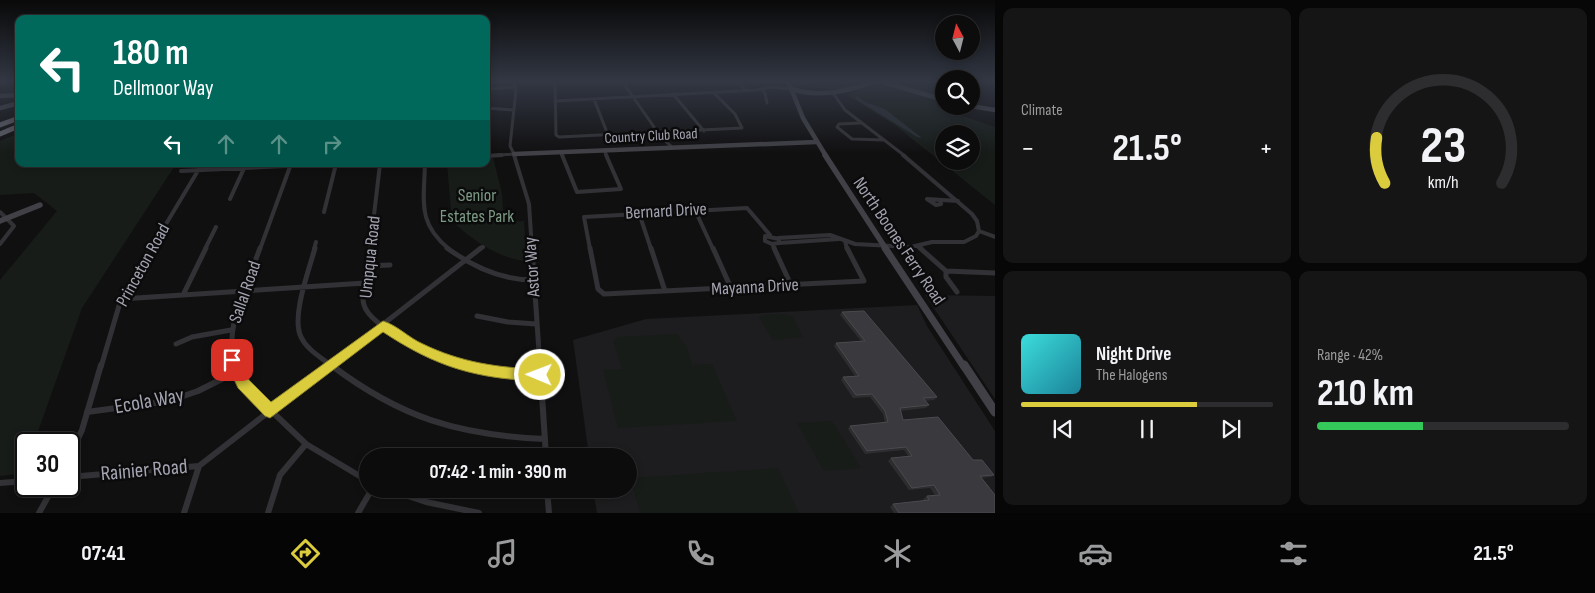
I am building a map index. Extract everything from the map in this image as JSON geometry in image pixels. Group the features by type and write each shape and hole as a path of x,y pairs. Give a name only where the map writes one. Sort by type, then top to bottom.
{"highway":[{"path":"0,125 15,119"},
{"path":"0,134 15,128"}],"street":[{"name":"Astor Way","path":"514,105 510,143 529,204 546,448"},
{"path":"555,105 557,136 742,128 737,116 726,105"},
{"path":"596,105 608,135"},
{"path":"639,105 658,133 672,147"},
{"path":"682,105 704,130"},
{"name":"North Boones Ferry Road","path":"798,105 816,142 995,412"},
{"path":"772,244 778,241 842,240 884,246 919,246 932,242 964,242 976,236 979,231 977,221 958,201 841,105"},
{"path":"490,108 514,110"},
{"path":"980,108 995,110"},
{"path":"861,123 842,123 836,127 843,136 851,139 884,140"},
{"name":"Country Club Road","path":"490,156 816,142"},
{"path":"561,152 577,192 621,190 604,150"},
{"name":"Princeton Road","path":"80,435 121,299 200,167"},
{"path":"181,171 233,167"},
{"path":"230,199 245,167"},
{"name":"Sallal Road","path":"290,167 231,330 231,354 236,372 243,384 270,411 306,444 359,476"},
{"path":"324,212 335,167"},
{"name":"Umpqua Road","path":"380,167 365,283 364,307 383,326 421,350 452,363 504,374 540,375"},
{"path":"425,167 425,218 428,227 442,245 500,276 533,280"},
{"path":"940,201 958,201"},
{"path":"3,220 40,204"},
{"name":"Bernard Drive","path":"600,293 584,215 749,208 770,235"},
{"path":"695,210 732,288"},
{"path":"0,212 3,220 14,228 0,244"},
{"path":"639,213 665,291"},
{"path":"183,295 216,227"},
{"path":"979,231 995,237"},
{"path":"778,241 770,235 764,238 772,244 791,285"},
{"name":"Mayanna Drive","path":"600,293 864,281 842,240"},
{"path":"316,242 298,319 298,331 308,345 330,365 375,398 420,419 477,434 545,439"},
{"path":"919,246 946,271 995,273"},
{"path":"200,466 483,247"},
{"path":"368,266 390,265"},
{"path":"946,271 946,277 957,292"},
{"path":"121,299 365,283"},
{"path":"477,316 508,322 536,324"},
{"path":"176,344 190,337 231,330"},
{"name":"Ecola Way","path":"87,412 169,401 208,386 236,372"},
{"path":"268,513 279,473 306,444"},
{"name":"Rainier Road","path":"80,476 200,466 184,513"},
{"path":"0,483 15,482"},
{"path":"39,513 48,497"},
{"path":"358,513 367,498"},
{"path":"414,498 479,513"},
{"path":"548,498 549,513"}],"shaded area":[{"path":"865,105 873,105 885,109 922,138 917,137"},
{"path":"925,295 995,296 995,399"},
{"path":"917,305 927,326 995,431 995,513 597,513 594,498 637,498 637,448 588,448 573,340 646,319"}],"green space":[{"path":"863,105 935,105 935,115 960,115 995,127 995,205 951,170 980,170 980,125 935,125 935,157 896,126"},
{"path":"15,135 15,167 174,167 82,308 38,432 15,432 15,474 0,476 0,280 57,211 34,193 0,195 0,141"},
{"name":"Senior Estates Park","path":"490,157 493,157 502,194 504,222 524,221 526,261 506,256 486,247 452,221 447,167 490,167"},
{"path":"766,314 783,314 795,317 795,322 803,337 773,340 759,317"},
{"path":"677,334 687,347 692,365 712,364 737,421 618,428 603,370 622,369 613,341 617,337"},
{"path":"832,421 861,468 824,471 797,423"},
{"path":"778,468 799,513 640,513 636,498 637,478"}],"building":[{"path":"864,311 937,397 923,398 929,405 900,408 903,420 938,417 973,460 982,460 994,475 980,476 995,495 995,513 899,513 893,504 929,500 927,496 940,495 934,485 912,488 891,458 912,456 906,447 867,451 850,426 888,422 885,411 872,394 856,395 843,377 859,376 836,343 865,341 842,312"}],"route":[{"path":"232,360 243,384 270,411 383,326 416,347 452,363 504,374 540,375"}]}
